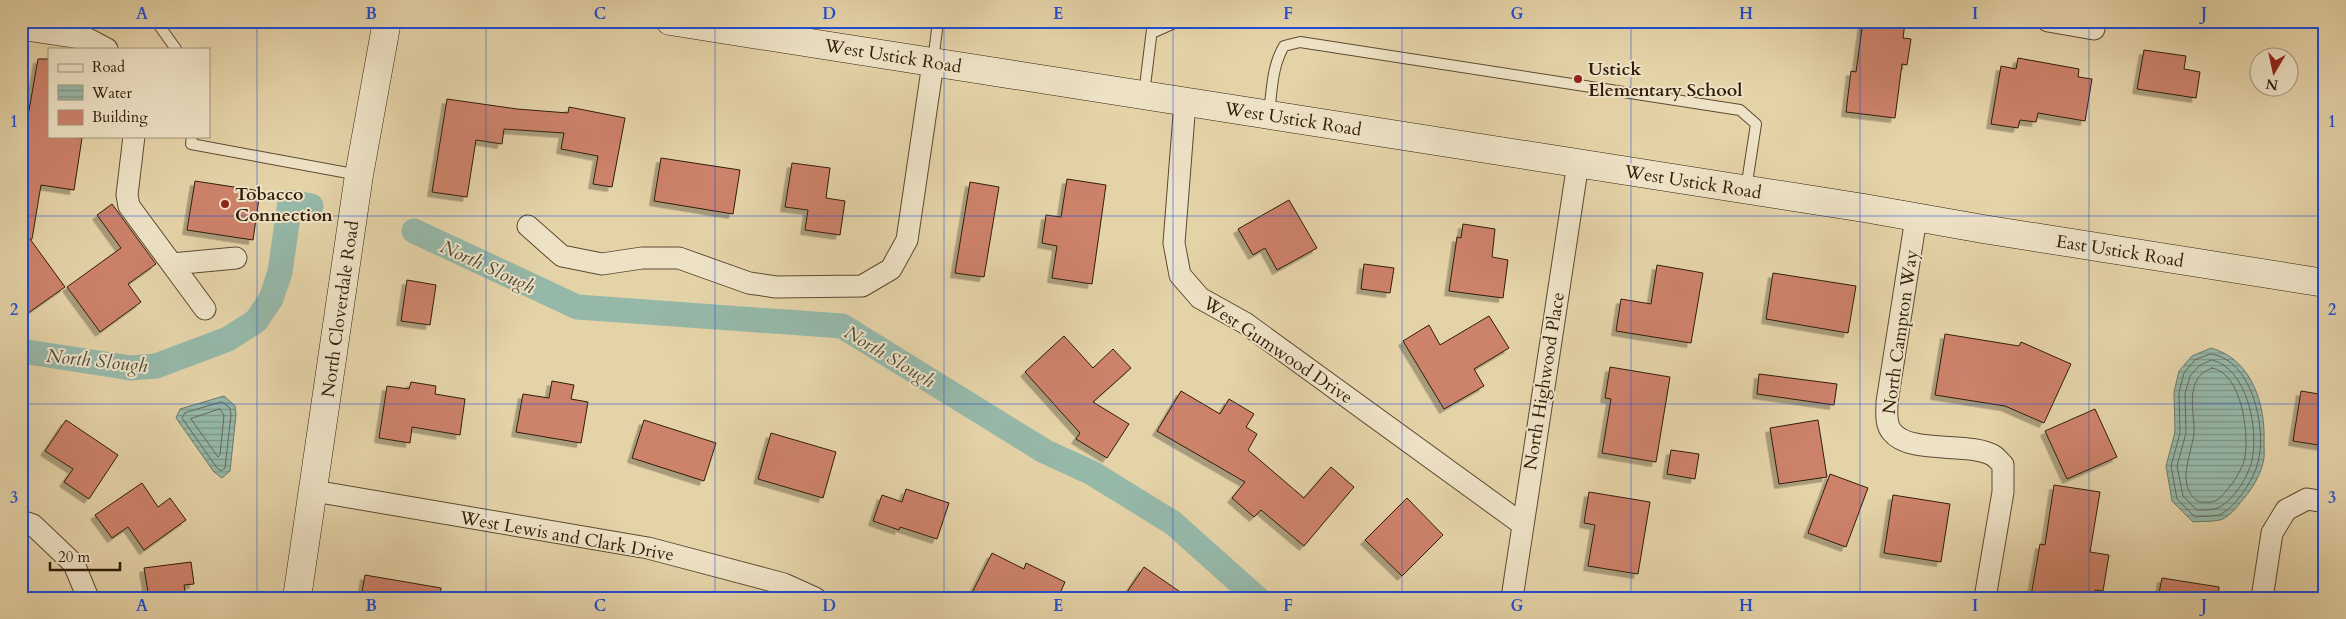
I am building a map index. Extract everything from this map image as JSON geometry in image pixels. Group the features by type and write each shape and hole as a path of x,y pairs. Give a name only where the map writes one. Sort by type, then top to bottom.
{"main road":[{"name":"North Cloverdale Road","path":"297,598 359,175 387,21"},
{"name":"West Ustick Road","path":"670,21 1916,218"},
{"name":"East Ustick Road","path":"1916,218 2325,283"}],"street":[{"path":"2048,21 2094,28"},
{"path":"21,29 88,40 104,48"},
{"path":"528,226 562,256 602,264 642,258 679,258 749,283 776,287 862,286 891,269 907,240 933,63"},
{"name":"West Gumwood Drive","path":"1185,102 1174,243 1180,275 1200,298 1245,323 1522,524"},
{"path":"134,138 126,195 129,206 205,309"},
{"name":"North Highwood Place","path":"1512,598 1578,164"},
{"name":"North Campton Way","path":"1916,218 1887,402 1887,420 1892,433 1905,441 1981,452 1994,456 2002,465 2004,492 1985,598"},
{"path":"172,264 236,258"},
{"name":"West Lewis and Clark Drive","path":"314,491 648,548 784,584 815,598"},
{"path":"2262,598 2272,533 2286,510 2307,499 2325,502"},
{"path":"21,521 33,525 74,564 88,598"}],"lane":[{"path":"156,21 175,48"},
{"path":"933,63 938,21"},
{"path":"1143,95 1154,21"},
{"path":"1152,33 1179,21"},
{"path":"1269,115 1274,71 1279,55 1284,46 1300,42 1740,110 1756,124 1746,190"},
{"path":"192,138 191,144 359,175"}],"water":[{"path":"2211,348 2237,362 2254,386 2262,414 2264,458 2260,474 2254,484 2244,499 2230,514 2220,520 2193,522 2172,501 2166,466 2175,432 2174,392 2179,371 2192,356"},
{"path":"224,396 235,406 236,415 230,471 222,478 214,472 176,418 180,409"}],"building":[{"path":"1863,21 1905,23 1903,38 1911,39 1907,65 1902,64 1895,118 1846,112 1851,71 1856,72"},
{"path":"2144,50 2186,56 2184,69 2200,72 2196,98 2137,89"},
{"path":"2018,58 2079,69 2078,77 2092,79 2085,121 2038,113 2036,122 2020,120 2018,128 1991,124 2001,66 2016,69"},
{"path":"38,59 48,59 48,138 82,138 74,190 41,185 32,239 30,239 65,287 21,318 21,156"},
{"path":"447,99 517,109 568,113 569,107 625,118 612,187 593,184 598,156 561,149 564,133 504,129 502,144 476,140 467,197 432,192"},
{"path":"661,158 740,170 733,214 654,201"},
{"path":"792,163 830,168 826,198 845,201 840,235 805,230 808,210 785,207"},
{"path":"1067,179 1106,185 1092,284 1052,278 1057,246 1042,243 1046,215 1061,217"},
{"name":"Tobacco Connection","path":"195,181 260,191 253,240 187,230"},
{"path":"970,182 999,187 984,277 955,273"},
{"path":"1289,200 1317,248 1277,270 1265,248 1253,255 1238,229"},
{"path":"112,204 156,264 128,284 141,302 100,332 67,287 121,248 97,215"},
{"path":"1463,224 1495,229 1492,257 1508,260 1503,298 1449,291 1457,237 1461,238"},
{"path":"1364,264 1394,268 1390,293 1361,289"},
{"path":"1657,265 1703,273 1691,343 1616,331 1621,299 1651,304"},
{"path":"1773,273 1856,286 1848,333 1766,319"},
{"path":"407,280 436,285 430,325 401,321"},
{"path":"1489,316 1509,348 1474,369 1484,386 1444,409 1403,341 1429,325 1440,345"},
{"path":"1945,334 2019,346 2021,342 2071,364 2044,423 2005,406 1935,395"},
{"path":"1064,336 1093,368 1113,349 1131,368 1093,402 1129,424 1107,458 1076,439 1080,433 1025,372"},
{"path":"1610,367 1670,377 1656,462 1602,453 1611,399 1605,398"},
{"path":"1759,374 1837,384 1834,405 1757,394"},
{"path":"552,381 574,385 571,399 588,402 581,443 516,432 523,394 549,398"},
{"path":"411,382 436,386 435,394 465,399 460,435 412,427 410,443 379,438 387,386 409,389"},
{"path":"1181,391 1220,414 1229,399 1254,414 1246,427 1257,434 1248,450 1304,498 1331,467 1354,487 1304,546 1261,510 1254,517 1232,498 1245,482 1157,431"},
{"path":"2301,391 2325,395 2325,446 2293,441"},
{"path":"2095,409 2117,457 2067,479 2045,431"},
{"path":"66,420 118,455 89,499 64,482 73,469 45,451"},
{"path":"644,420 716,443 704,481 632,458"},
{"path":"1818,420 1827,477 1779,484 1770,428"},
{"path":"771,433 836,452 823,498 758,479"},
{"path":"1671,450 1699,454 1695,479 1667,474"},
{"path":"1830,474 1868,488 1846,547 1808,533"},
{"path":"142,483 158,507 170,498 186,520 144,550 128,527 112,538 95,515"},
{"path":"2054,485 2100,492 2090,552 2109,555 2103,591 2095,590 2094,598 2031,596 2040,544 2045,545"},
{"path":"906,489 949,503 937,539 900,527 899,530 873,521 882,495 902,502"},
{"path":"1589,492 1650,502 1638,574 1588,566 1595,525 1584,523"},
{"path":"1893,495 1950,504 1941,562 1884,553"},
{"path":"1407,498 1443,535 1402,576 1365,540"},
{"path":"992,553 1024,569 1026,563 1065,582 1058,598 986,598 973,591"},
{"path":"191,562 194,584 184,585 186,598 149,598 144,568"},
{"path":"1144,567 1189,598 1123,598"},
{"path":"365,575 441,588 440,598 361,598"},
{"path":"2162,578 2219,587 2218,598 2158,598"}],"waterway":[{"name":"North Slough","path":"21,351 131,368 156,366 228,339 256,321 271,299 280,272 290,202 311,206"},
{"name":"North Slough","path":"414,231 577,307 842,326 1044,451 1092,473 1173,523 1257,598"}],"place":[{"name":"Ustick Elementary School","path":"1578,79"},
{"name":"Tobacco Connection","path":"225,204"}]}
